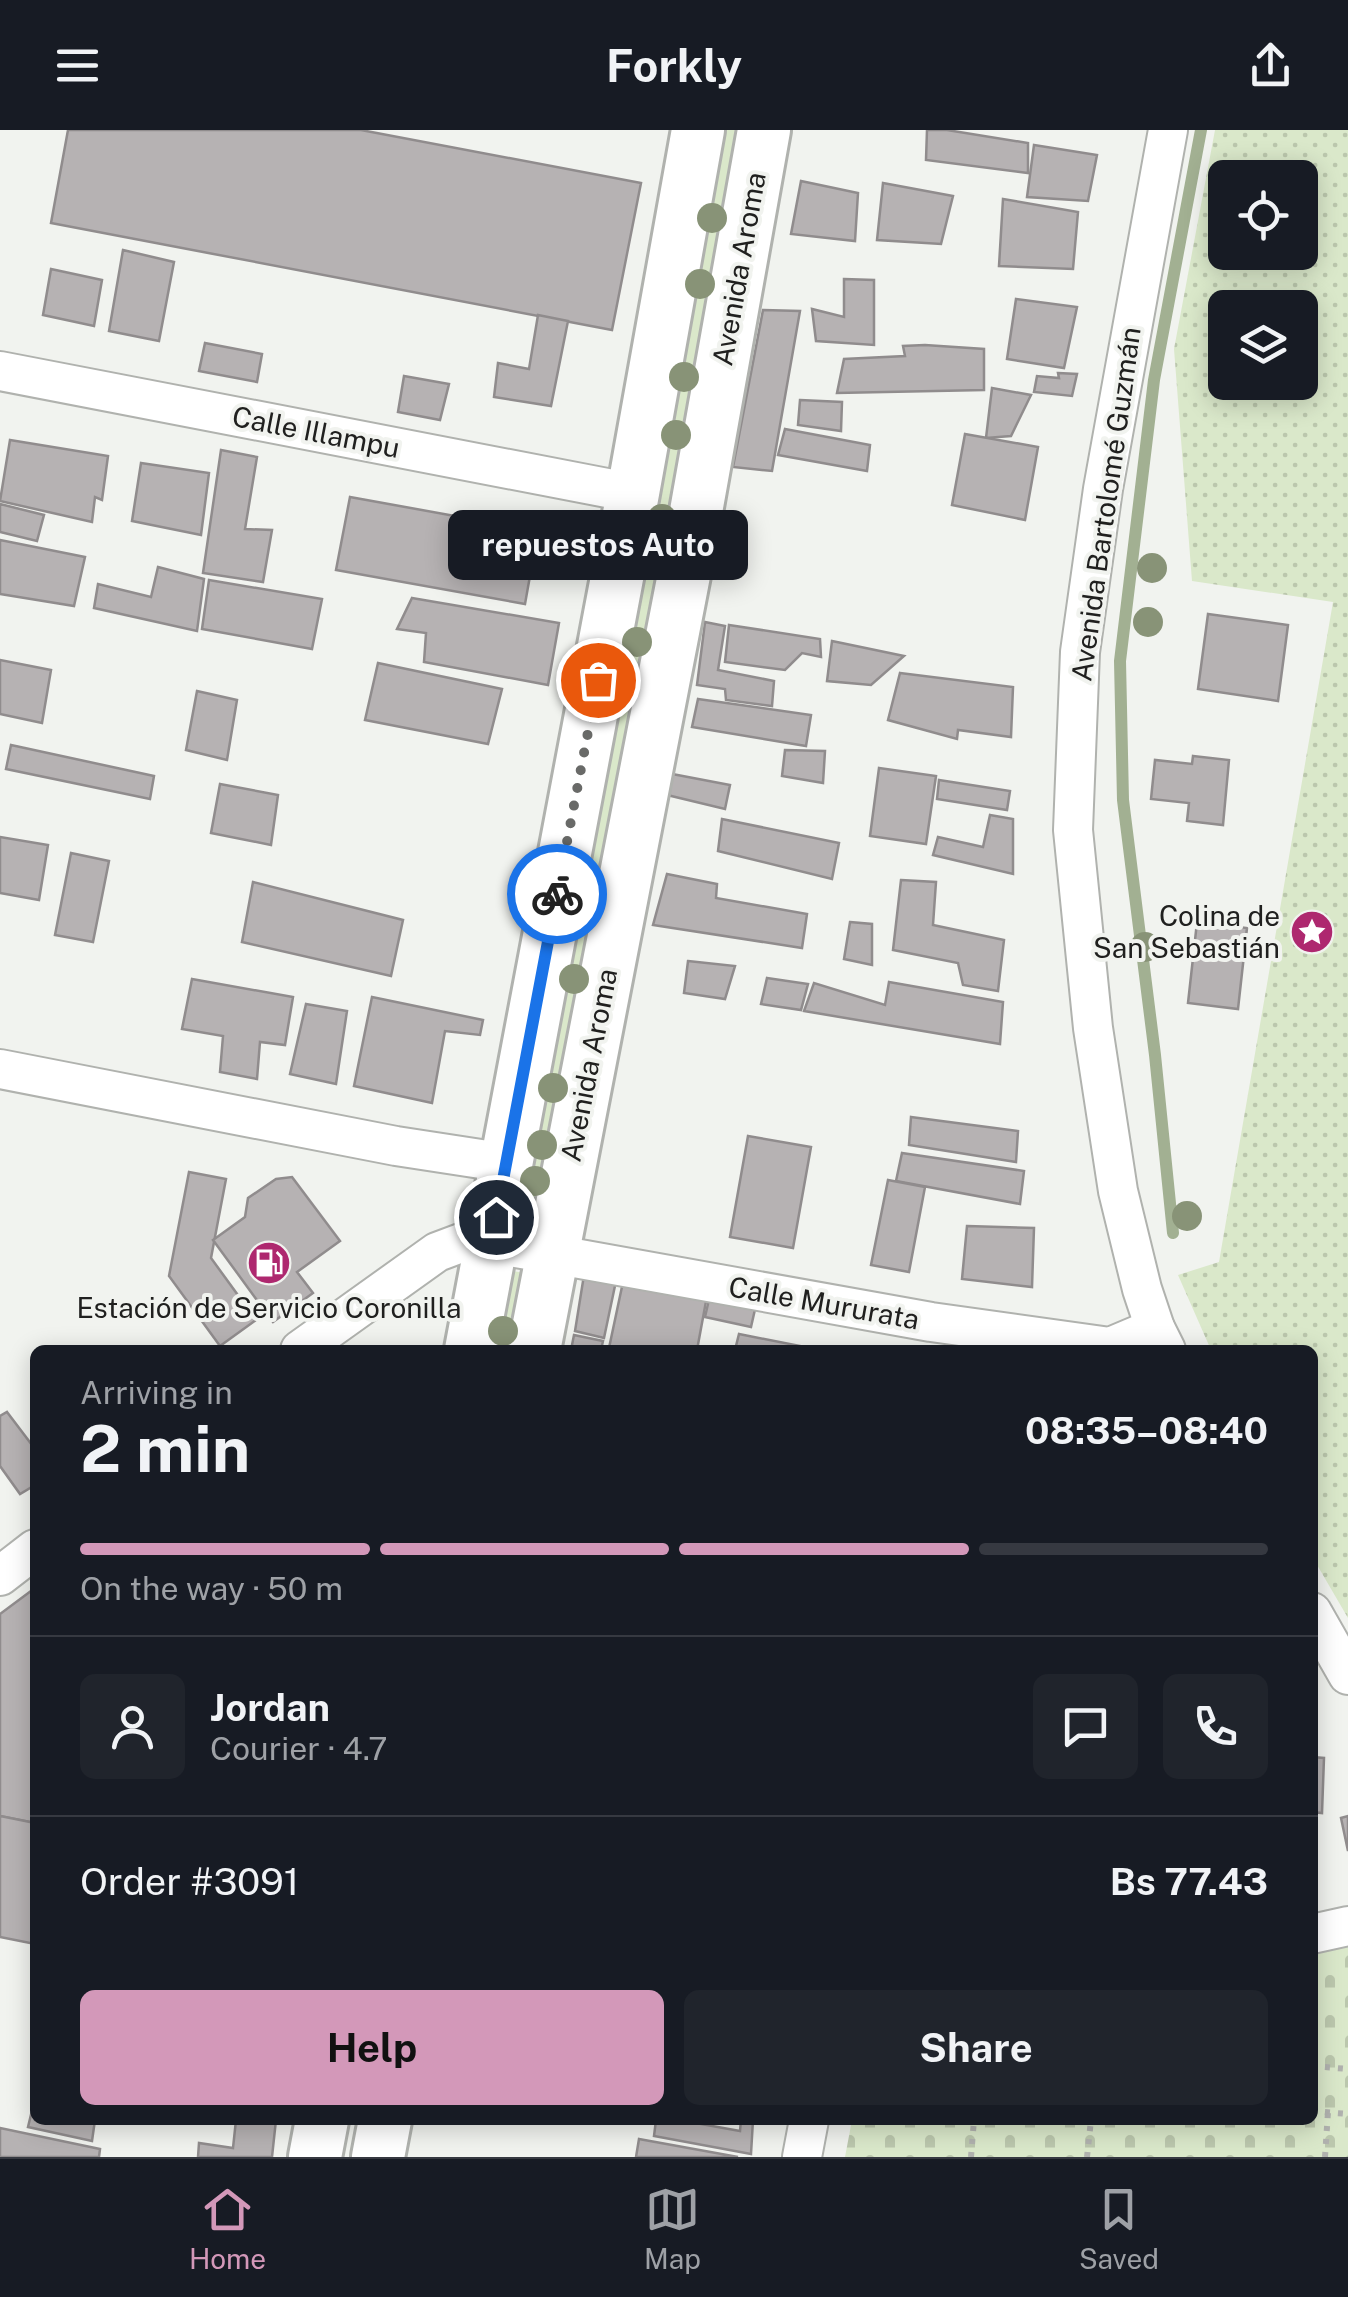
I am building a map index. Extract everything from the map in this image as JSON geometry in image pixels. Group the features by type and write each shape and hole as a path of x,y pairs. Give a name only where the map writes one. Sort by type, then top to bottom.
{"main road":[{"path":"472,1345 698,130"},
{"name":"Avenida Aroma","path":"535,1345 694,523 764,130"},
{"path":"315,2157 321,2125"},
{"path":"378,2157 384,2125"}],"street":[{"name":"Avenida Bartolomé Guzmán","path":"1160,1339 1142,1290 1118,1190 1093,1028 1073,830 1080,652 1102,489 1168,130"},
{"name":"Calle Illampu","path":"0,370 633,493"},
{"path":"0,1069 396,1146 506,1163"},
{"name":"Calle Mururata","path":"307,1345 437,1252 461,1243 552,1254 928,1336 1092,1345"},
{"name":"Calle Mururata","path":"1117,1345 1160,1339"},
{"path":"0,1576 30,1553"},
{"path":"1318,1622 1348,1675"},
{"path":"1318,1933 1348,1926"},
{"path":"802,2157 808,2125"}],"path":[{"path":"1318,2066 1348,2069"},
{"path":"1318,2111 1348,2114"},
{"path":"1325,2157 1328,2112"},
{"path":"970,2157 973,2125"},
{"path":"1088,2157 1091,2125"}],"green space":[{"path":"720,130 740,130 673,509 535,1230 517,1227"},
{"name":"Colina de San Sebastián","path":"1215,130 1348,130 1348,1618 1318,1567 1318,1345 1209,1345 1178,1275 1219,1262 1333,602 1192,581 1174,349 1208,167 1208,270 1318,270 1318,160 1209,160"},
{"path":"507,1270 525,1273 511,1345 492,1345"},
{"path":"1348,1947 1348,2157 845,2157 851,2125 1318,2125 1318,1953"}],"building":[{"path":"68,130 361,130 641,183 612,330 51,223"},
{"path":"927,130 1028,143 1028,173 926,160"},
{"path":"1034,145 1097,155 1088,201 1027,197"},
{"path":"801,181 858,193 855,241 791,234"},
{"path":"883,183 953,196 941,244 877,240"},
{"path":"1003,199 1078,212 1073,269 999,266"},
{"path":"123,250 174,262 159,341 109,331"},
{"path":"51,269 102,280 94,326 43,315"},
{"path":"844,279 874,280 874,345 816,341 812,309 844,317"},
{"path":"1016,299 1077,307 1064,368 1007,359"},
{"path":"763,310 800,311 772,471 733,467"},
{"path":"538,315 568,321 551,406 494,397 498,363 529,369"},
{"path":"205,343 262,354 257,382 199,371"},
{"path":"903,346 984,349 984,390 837,393 844,359 905,356"},
{"path":"1058,373 1077,374 1072,396 1034,392 1037,376 1059,378"},
{"path":"404,376 449,384 440,420 398,412"},
{"path":"992,388 1031,395 1011,436 986,438"},
{"path":"800,400 842,402 841,431 798,425"},
{"path":"785,429 870,445 867,471 778,455"},
{"path":"965,434 1038,447 1025,520 952,505"},
{"path":"10,440 108,456 102,500 95,497 92,522 0,501"},
{"path":"221,450 257,457 245,529 272,530 263,582 203,573"},
{"path":"141,463 209,473 201,535 132,521"},
{"path":"350,497 538,531 525,604 336,570"},
{"path":"0,504 44,515 37,541 0,532"},
{"path":"0,540 85,557 74,606 0,594"},
{"path":"158,567 204,579 197,631 94,608 98,584 151,597"},
{"path":"209,580 322,599 312,649 202,629"},
{"path":"412,598 559,623 548,685 424,662 426,633 397,629"},
{"path":"1208,614 1288,625 1278,701 1198,689"},
{"path":"705,622 725,626 718,670 774,681 772,706 726,700 725,689 697,685"},
{"path":"729,625 820,639 821,657 802,653 785,670 725,662"},
{"path":"832,641 904,656 871,685 827,681"},
{"path":"0,660 51,670 42,723 0,714"},
{"path":"378,663 502,689 488,744 365,720"},
{"path":"900,673 1013,687 1011,737 958,730 957,739 888,720"},
{"path":"197,691 237,700 227,760 186,750"},
{"path":"698,699 811,715 806,746 692,727"},
{"path":"11,745 154,776 150,799 6,769"},
{"path":"785,750 825,751 823,783 782,776"},
{"path":"1193,756 1229,760 1223,825 1187,821 1189,803 1151,799 1155,760 1192,764"},
{"path":"879,768 936,776 926,844 870,836"},
{"path":"667,773 730,785 725,809 663,794"},
{"path":"939,780 1010,791 1007,810 937,799"},
{"path":"220,784 278,795 271,845 211,833"},
{"path":"990,815 1013,819 1013,874 933,855 938,837 983,847"},
{"path":"722,819 839,843 832,879 718,851"},
{"path":"0,837 48,845 39,900 0,893"},
{"path":"71,853 109,861 93,942 55,935"},
{"path":"667,874 717,884 716,898 807,914 802,948 653,925"},
{"path":"901,880 936,882 933,925 1004,940 998,991 963,985 958,963 893,950"},
{"path":"253,882 403,920 391,976 242,942"},
{"path":"850,922 872,924 872,965 844,959"},
{"path":"1197,922 1247,928 1238,1009 1188,1003"},
{"path":"688,961 735,966 725,999 684,993"},
{"path":"767,978 808,984 801,1010 761,1004"},
{"path":"192,979 293,997 285,1045 260,1042 257,1079 220,1072 223,1036 182,1029"},
{"path":"889,982 1003,1002 1000,1044 804,1011 814,983 885,1005"},
{"path":"372,997 483,1020 480,1035 445,1031 432,1103 354,1086"},
{"path":"306,1004 347,1011 336,1084 290,1074"},
{"path":"911,1117 1018,1131 1016,1162 909,1145"},
{"path":"748,1136 811,1147 793,1248 730,1237"},
{"path":"902,1153 1024,1171 1020,1204 896,1181"},
{"path":"189,1172 226,1179 211,1258 256,1320 219,1345 169,1276"},
{"path":"292,1177 340,1241 297,1272 313,1293 273,1322 213,1240 245,1217 248,1198 276,1179"},
{"path":"888,1180 925,1187 909,1272 871,1265"},
{"path":"967,1226 1034,1228 1032,1287 962,1279"},
{"path":"584,1275 616,1281 604,1338 575,1331"},
{"path":"623,1282 707,1296 698,1345 610,1345"},
{"path":"710,1295 756,1305 751,1327 705,1317"},
{"path":"739,1334 795,1345 736,1345"},
{"path":"574,1335 603,1341 602,1345 572,1345"},
{"path":"7,1412 30,1442 30,1488 20,1494 0,1466 0,1416"},
{"path":"30,1592 30,1822 0,1816 0,1614"},
{"path":"1318,1758 1324,1758 1322,1813 1318,1813"},
{"path":"0,1816 30,1822 30,1943 0,1937"},
{"path":"1348,1816 1348,1851 1341,1818"},
{"path":"30,2119 30,2125 94,2125 92,2141 28,2127"},
{"path":"235,2125 275,2125 272,2157 198,2157 199,2143 233,2148"},
{"path":"655,2125 707,2125 740,2131 741,2125 753,2125 751,2154 654,2136"},
{"path":"0,2128 100,2149 99,2157 0,2157"},
{"path":"639,2139 738,2157 636,2157"}],"waterway":[{"path":"1173,1233 1123,800 1120,661 1154,380 1201,130"}],"way so far":[{"path":"557,894 598,680"}],"place":[{"name":"repuestos Auto","path":"598,680"},
{"name":"Colina de San Sebastián","path":"1312,932"},
{"name":"Estación de Servicio Coronilla","path":"269,1263"}],"route":[{"path":"496,1217 557,894"}]}
